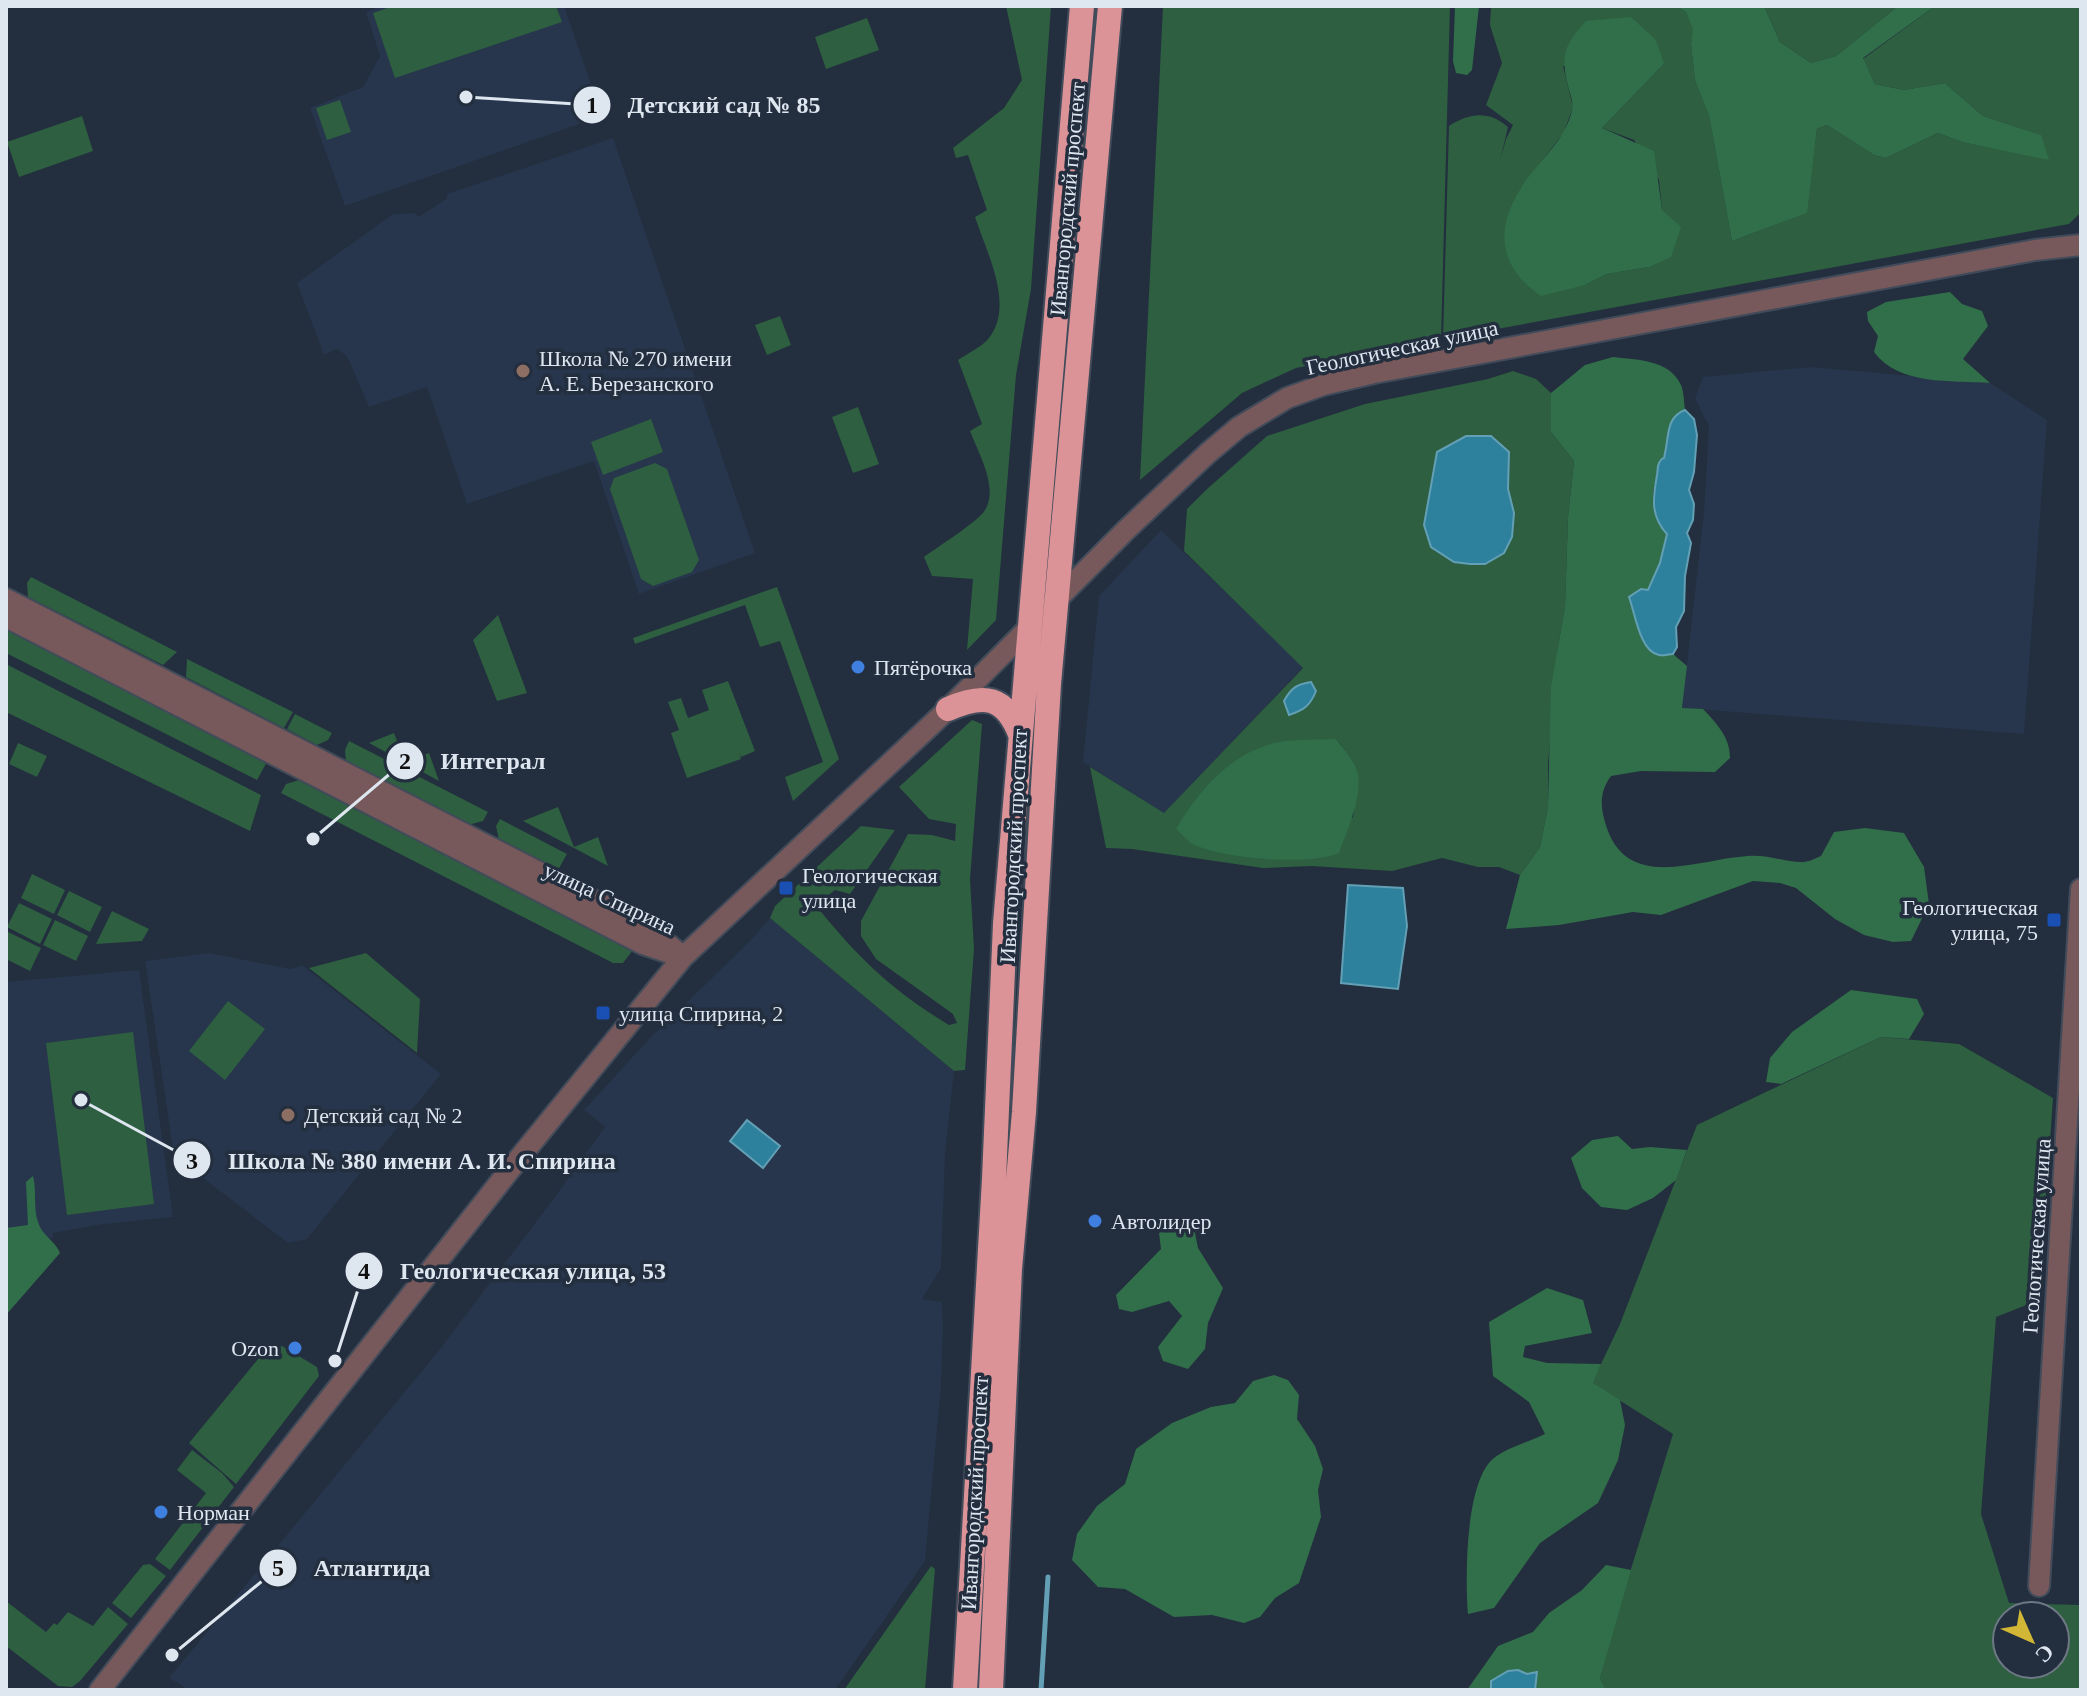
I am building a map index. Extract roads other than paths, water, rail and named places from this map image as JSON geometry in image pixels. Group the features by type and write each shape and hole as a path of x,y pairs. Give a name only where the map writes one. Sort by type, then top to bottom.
{"highway":[{"name":"Ивангородский проспект","path":"965,1690 1005,924 1082,6"},
{"name":"Ивангородский проспект","path":"991,1690 1010,1269 1024,1112 1056,602 1110,6"},
{"path":"948,709 966,701 995,702 1007,709 1020,734"}],"street":[{"name":"Геологическая улица","path":"100,1690 512,1167 683,957 948,709 1126,530 1239,427 1287,398 1323,385 2035,250 2081,245"},
{"name":"улица Спирина","path":"6,599 650,929 683,957"},
{"name":"улица Спирина","path":"6,617 643,944 683,957"},
{"name":"Геологическая улица","path":"2039,1586 2081,889"}],"water":[{"path":"1685,410 1694,419 1697,435 1689,490 1694,504 1693,520 1687,533 1691,543 1685,576 1684,611 1676,627 1677,647 1673,654 1661,655 1647,647 1643,640 1629,597 1641,589 1648,590 1660,563 1667,534 1654,506 1658,466 1664,458 1671,422"},
{"path":"1466,436 1491,436 1509,452 1508,489 1514,513 1512,537 1504,553 1485,564 1454,562 1431,547 1424,525 1437,452"},
{"path":"1311,682 1316,691 1309,704 1289,715 1284,701 1295,687"},
{"path":"1348,885 1403,888 1407,926 1398,989 1341,983"},
{"path":"747,1120 780,1146 763,1168 730,1141"},
{"path":"1518,1670 1527,1674 1537,1672 1535,1690 1491,1690 1491,1681 1508,1671"}],"waterway":[{"path":"1041,1690 1048,1577"}],"place":[{"name":"Детский сад № 85","path":"466,97"},
{"name":"Школа № 270 имени А. Е. Березанского","path":"523,371"},
{"name":"Пятёрочка","path":"858,667"},
{"name":"Интеграл","path":"313,839"},
{"name":"Геологическая улица","path":"786,888"},
{"name":"Геологическая улица, 75","path":"2054,920"},
{"name":"улица Спирина, 2","path":"603,1013"},
{"name":"Школа № 380 имени А. И. Спирина","path":"81,1100"},
{"name":"Детский сад № 2","path":"288,1115"},
{"name":"Автолидер","path":"1095,1221"},
{"name":"Ozon","path":"295,1348"},
{"name":"Геологическая улица, 53","path":"335,1361"},
{"name":"Норман","path":"161,1512"},
{"name":"Атлантида","path":"172,1655"}]}
